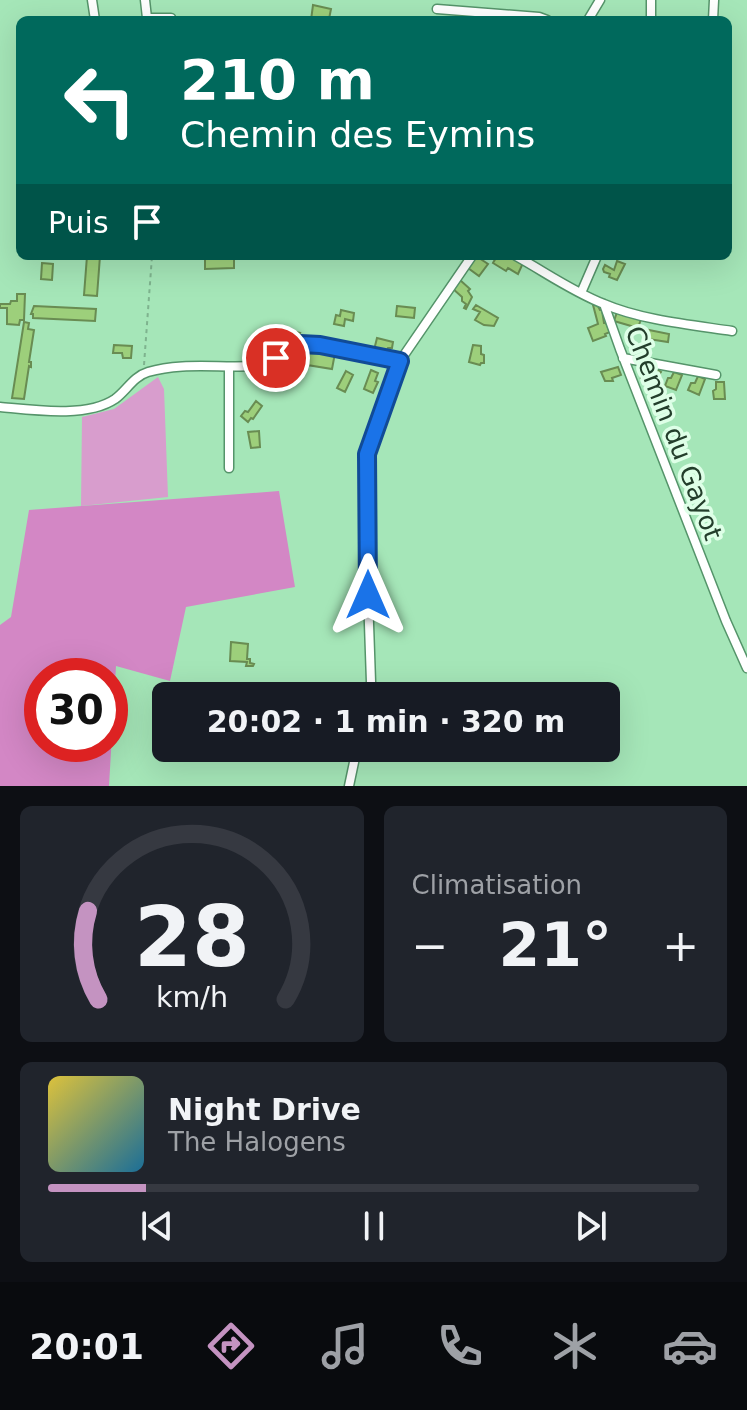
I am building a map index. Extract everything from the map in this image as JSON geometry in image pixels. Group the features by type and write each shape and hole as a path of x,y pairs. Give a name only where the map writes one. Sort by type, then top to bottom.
{"street":[{"path":"437,9 526,16"},
{"path":"371,682 367,454 400,361 469,260"},
{"name":"Chemin du Gayot","path":"523,260 604,304 747,668"},
{"path":"581,293 595,260"},
{"path":"604,304 645,316 732,331"},
{"path":"0,407 79,411 96,408 115,399 143,374 176,368 257,366 300,344 400,361"},
{"path":"623,358 716,375"},
{"path":"229,367 229,468"},
{"path":"349,786 354,762"}],"path":[{"path":"143,374 152,260"}],"shaded area":[{"path":"158,377 164,389 168,497 81,506 82,417 114,409"},
{"path":"279,491 295,587 186,607 170,681 128,669 128,658 24,658 24,762 110,762 109,786 0,786 0,625 11,617 29,510"}],"building":[{"path":"313,5 331,9 330,16 312,16"},
{"path":"87,260 100,260 97,296 84,295"},
{"path":"205,260 234,260 234,268 205,269"},
{"path":"473,260 488,264 479,276 468,268"},
{"path":"495,260 517,260 523,263 518,274 493,263"},
{"path":"617,261 625,264 617,280 609,277 610,274 603,269 605,265 614,270"},
{"path":"42,263 53,264 52,280 41,279"},
{"path":"460,280 470,289 468,291 472,297 466,309 462,297 452,288"},
{"path":"17,294 25,294 24,320 20,320 19,325 7,324 7,308 0,308 0,304 17,301"},
{"path":"592,301 602,310 604,323 610,332 593,341 588,328 598,324"},
{"path":"476,305 498,318 494,326 475,320 480,312 473,309"},
{"path":"34,306 96,309 95,321 33,318"},
{"path":"397,306 415,308 414,318 396,316"},
{"path":"341,310 354,313 353,321 345,319 344,326 334,324"},
{"path":"617,312 641,319 638,328 614,321"},
{"path":"24,322 29,323 28,329 34,330 24,399 12,398"},
{"path":"274,327 300,333 295,341 271,336"},
{"path":"649,330 669,334 668,342 648,339"},
{"path":"377,338 393,342 392,348 388,348 386,353 374,350"},
{"path":"114,345 132,346 131,358 123,358 122,353 113,353"},
{"path":"473,345 481,346 484,363 480,365 469,362"},
{"path":"302,347 335,353 332,369 307,365 307,368 299,367"},
{"path":"618,367 621,375 612,378 613,381 605,381 601,372"},
{"path":"654,367 661,372 651,385 641,378"},
{"path":"371,370 378,373 373,393 364,389"},
{"path":"346,371 353,375 345,392 337,388"},
{"path":"674,372 682,375 676,390 665,386"},
{"path":"698,376 705,379 699,395 688,390"},
{"path":"716,382 724,382 725,399 714,399"},
{"path":"256,401 262,406 248,422 241,416"},
{"path":"259,431 260,447 251,448 248,432"},
{"path":"231,642 248,644 247,659 253,666 246,666 247,662 230,661"}],"route":[{"path":"276,358 300,344 400,361 367,454 368,595"}]}
